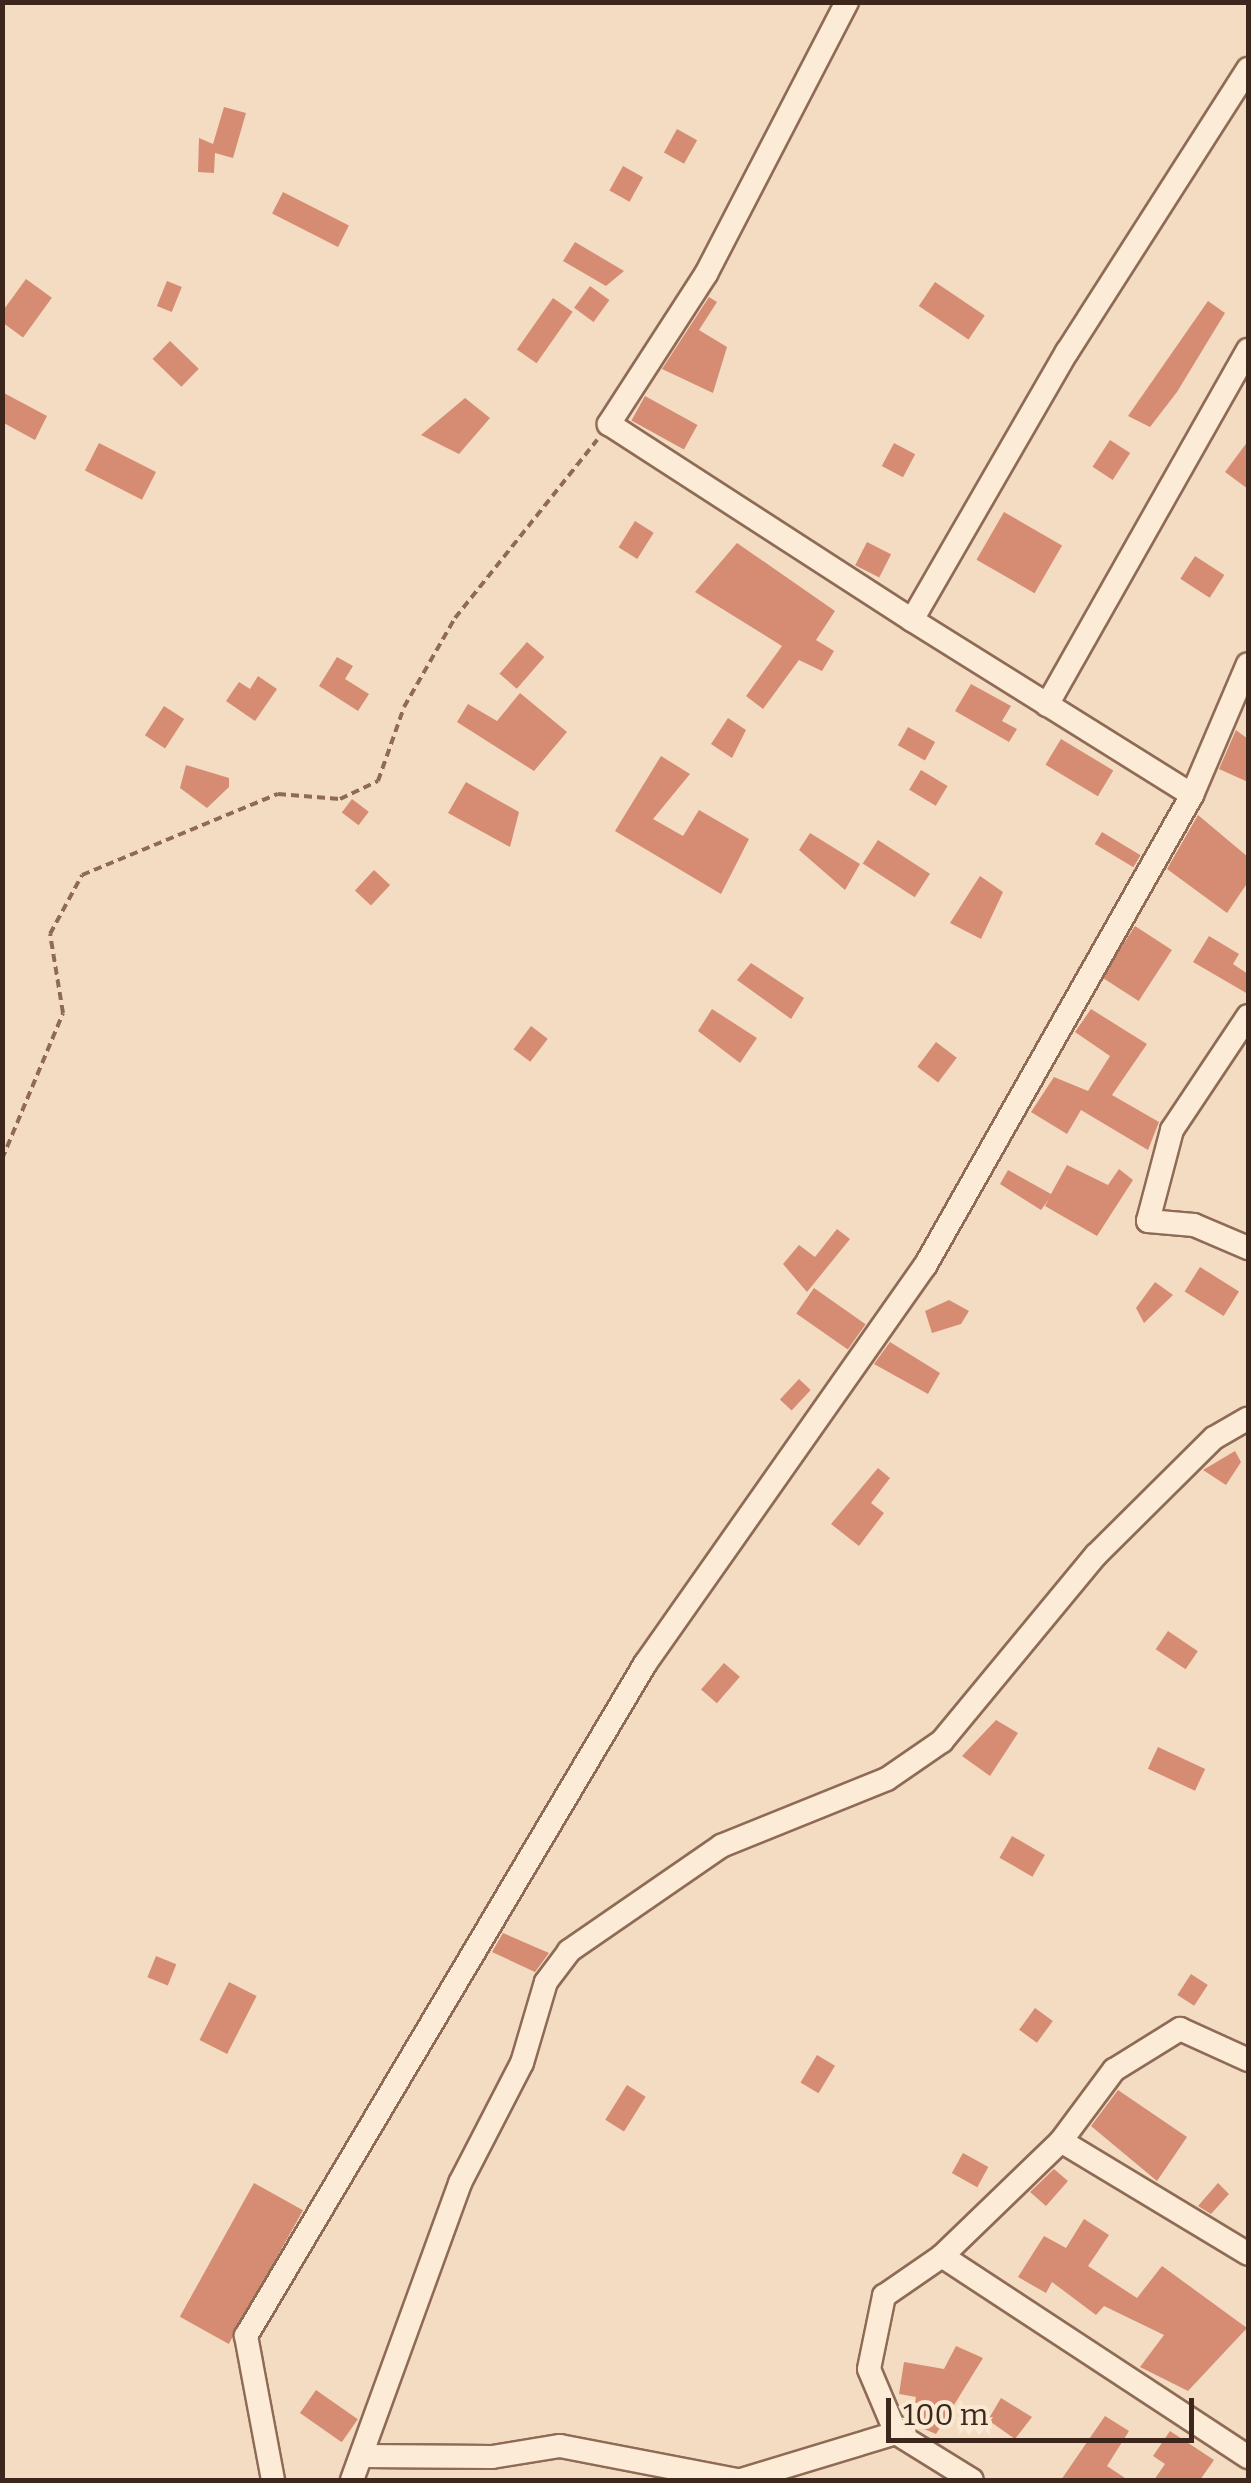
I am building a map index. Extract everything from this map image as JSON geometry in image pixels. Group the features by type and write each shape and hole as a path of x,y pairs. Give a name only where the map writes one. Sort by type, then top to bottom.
{"street":[{"path":"847,2 706,274 609,424 1192,795"},
{"path":"912,620 1067,352 1248,70"},
{"path":"1048,705 1248,350"},
{"path":"273,2480 246,2336 645,1664 924,1266 1192,795 1248,664"},
{"path":"1248,1016 1172,1130 1148,1222 1194,1225 1248,1248"},
{"path":"352,2480 364,2456 460,2182 522,2063 546,1982 569,1951 721,1846 887,1779 942,1741 1096,1555 1214,1438 1248,1418"},
{"path":"972,2480 896,2434 869,2370 884,2296 942,2256 1061,2141 1114,2070 1180,2029 1248,2060"},
{"path":"1061,2141 1248,2254"},
{"path":"942,2256 1248,2457"},
{"path":"364,2456 492,2457 560,2446 739,2480 896,2434"}],"path":[{"path":"2,1159 63,1013 50,934 82,875 278,794 340,799 378,781 404,707 455,618 609,424"}],"building":[{"path":"224,107 246,113 233,158 215,153 214,173 198,172 199,138 213,144"},
{"path":"677,129 697,140 684,164 664,153"},
{"path":"623,166 643,177 630,202 609,190"},
{"path":"283,192 349,226 338,247 272,213"},
{"path":"575,242 624,271 606,286 563,261"},
{"path":"26,279 52,298 23,337 2,322 2,312"},
{"path":"167,281 182,287 172,312 157,306"},
{"path":"935,282 985,316 969,340 919,306"},
{"path":"590,286 609,300 594,322 574,308"},
{"path":"709,297 717,302 699,330 727,347 713,393 662,369"},
{"path":"553,298 573,312 537,363 517,350"},
{"path":"1208,301 1225,313 1177,392 1150,427 1128,416"},
{"path":"170,341 199,369 181,387 153,359"},
{"path":"2,392 47,416 35,440 2,422"},
{"path":"645,396 697,425 684,450 631,420"},
{"path":"465,398 490,418 459,454 421,435"},
{"path":"1110,440 1130,453 1113,480 1093,467"},
{"path":"1248,441 1248,489 1225,472"},
{"path":"99,443 156,472 142,500 85,471"},
{"path":"894,443 915,454 903,477 882,466"},
{"path":"1004,512 1062,545 1035,593 976,560"},
{"path":"635,521 654,533 637,559 619,547"},
{"path":"867,542 891,554 879,577 855,565"},
{"path":"737,543 835,611 816,640 834,651 822,671 799,660 763,709 746,696 782,646 695,592"},
{"path":"1195,556 1224,575 1210,598 1180,579"},
{"path":"527,642 544,657 517,689 499,674"},
{"path":"337,657 353,666 345,679 369,694 358,711 319,686"},
{"path":"258,676 277,689 255,721 226,701 239,682 250,689"},
{"path":"971,684 1011,706 1002,721 1017,729 1009,742 955,711"},
{"path":"520,693 567,732 534,771 457,722 468,704 497,721"},
{"path":"164,706 184,719 165,748 145,735"},
{"path":"728,718 746,730 732,758 711,744"},
{"path":"908,727 935,742 925,760 898,745"},
{"path":"1236,730 1248,739 1248,782 1219,769"},
{"path":"1061,739 1113,770 1098,796 1046,765"},
{"path":"661,756 690,774 653,819 683,836 699,810 749,839 721,894 615,831"},
{"path":"186,765 229,778 229,787 207,808 180,788"},
{"path":"921,770 948,786 936,806 909,790"},
{"path":"466,782 519,812 510,847 448,813"},
{"path":"352,799 369,812 359,825 342,813"},
{"path":"1198,815 1248,857 1248,882 1227,913 1167,869"},
{"path":"1102,832 1141,855 1133,867 1095,844"},
{"path":"810,833 860,864 845,890 799,850"},
{"path":"878,840 930,874 915,897 863,863"},
{"path":"374,870 390,885 371,905 355,890"},
{"path":"980,876 1003,892 981,939 950,923"},
{"path":"1135,926 1172,950 1139,1001 1102,977"},
{"path":"1209,936 1239,954 1233,964 1248,974 1248,994 1193,962"},
{"path":"751,963 804,998 791,1019 737,980"},
{"path":"712,1009 757,1038 740,1063 698,1031"},
{"path":"1091,1009 1147,1044 1112,1095 1159,1122 1148,1150 1081,1110 1067,1134 1031,1112 1054,1077 1088,1091 1110,1056 1075,1032"},
{"path":"531,1026 548,1039 530,1062 514,1049"},
{"path":"936,1042 957,1058 938,1082 917,1067"},
{"path":"1067,1165 1108,1185 1119,1169 1133,1180 1097,1236 1045,1206 1049,1199 1041,1210 1000,1184 1008,1170 1051,1194"},
{"path":"837,1229 850,1239 807,1292 783,1264 799,1245 815,1257"},
{"path":"1200,1267 1239,1291 1224,1316 1185,1292"},
{"path":"1155,1282 1173,1295 1144,1323 1136,1308"},
{"path":"814,1288 866,1324 848,1350 796,1313"},
{"path":"949,1300 969,1311 961,1324 932,1333 925,1311"},
{"path":"890,1342 940,1373 928,1394 874,1364"},
{"path":"799,1379 811,1390 792,1410 780,1399"},
{"path":"1235,1451 1241,1462 1226,1485 1203,1470"},
{"path":"878,1468 890,1478 871,1503 884,1513 859,1546 831,1524"},
{"path":"1168,1631 1198,1651 1186,1669 1156,1649"},
{"path":"724,1663 740,1677 717,1703 701,1689"},
{"path":"996,1720 1018,1733 990,1776 962,1756"},
{"path":"1158,1747 1205,1769 1195,1791 1148,1769"},
{"path":"1012,1836 1045,1855 1032,1877 1000,1858"},
{"path":"503,1933 549,1953 535,1972 492,1952"},
{"path":"156,1956 176,1964 168,1986 147,1977"},
{"path":"1191,1974 1208,1985 1194,2006 1177,1995"},
{"path":"229,1982 257,1996 227,2054 199,2040"},
{"path":"1035,2008 1053,2021 1037,2043 1019,2030"},
{"path":"817,2055 835,2066 819,2093 801,2082"},
{"path":"627,2085 646,2097 624,2131 605,2120"},
{"path":"1118,2090 1187,2137 1157,2181 1091,2126"},
{"path":"963,2153 988,2167 977,2187 952,2173"},
{"path":"1054,2169 1068,2181 1046,2206 1030,2192"},
{"path":"254,2183 303,2210 229,2344 180,2317"},
{"path":"1218,2183 1229,2194 1211,2214 1198,2206"},
{"path":"1084,2219 1109,2235 1088,2266 1137,2298 1162,2266 1247,2328 1188,2391 1140,2367 1164,2335 1104,2306 1096,2315 1052,2282 1046,2293 1018,2277 1044,2236 1066,2248"},
{"path":"956,2346 983,2358 936,2434 910,2423 916,2397 899,2394 904,2362 944,2369"},
{"path":"316,2390 358,2419 342,2442 300,2413"},
{"path":"1001,2398 1032,2417 1015,2439 988,2420"},
{"path":"1105,2416 1129,2431 1107,2466 1128,2480 1061,2480"},
{"path":"1170,2431 1214,2460 1200,2480 1154,2480 1165,2464 1153,2456"}]}
